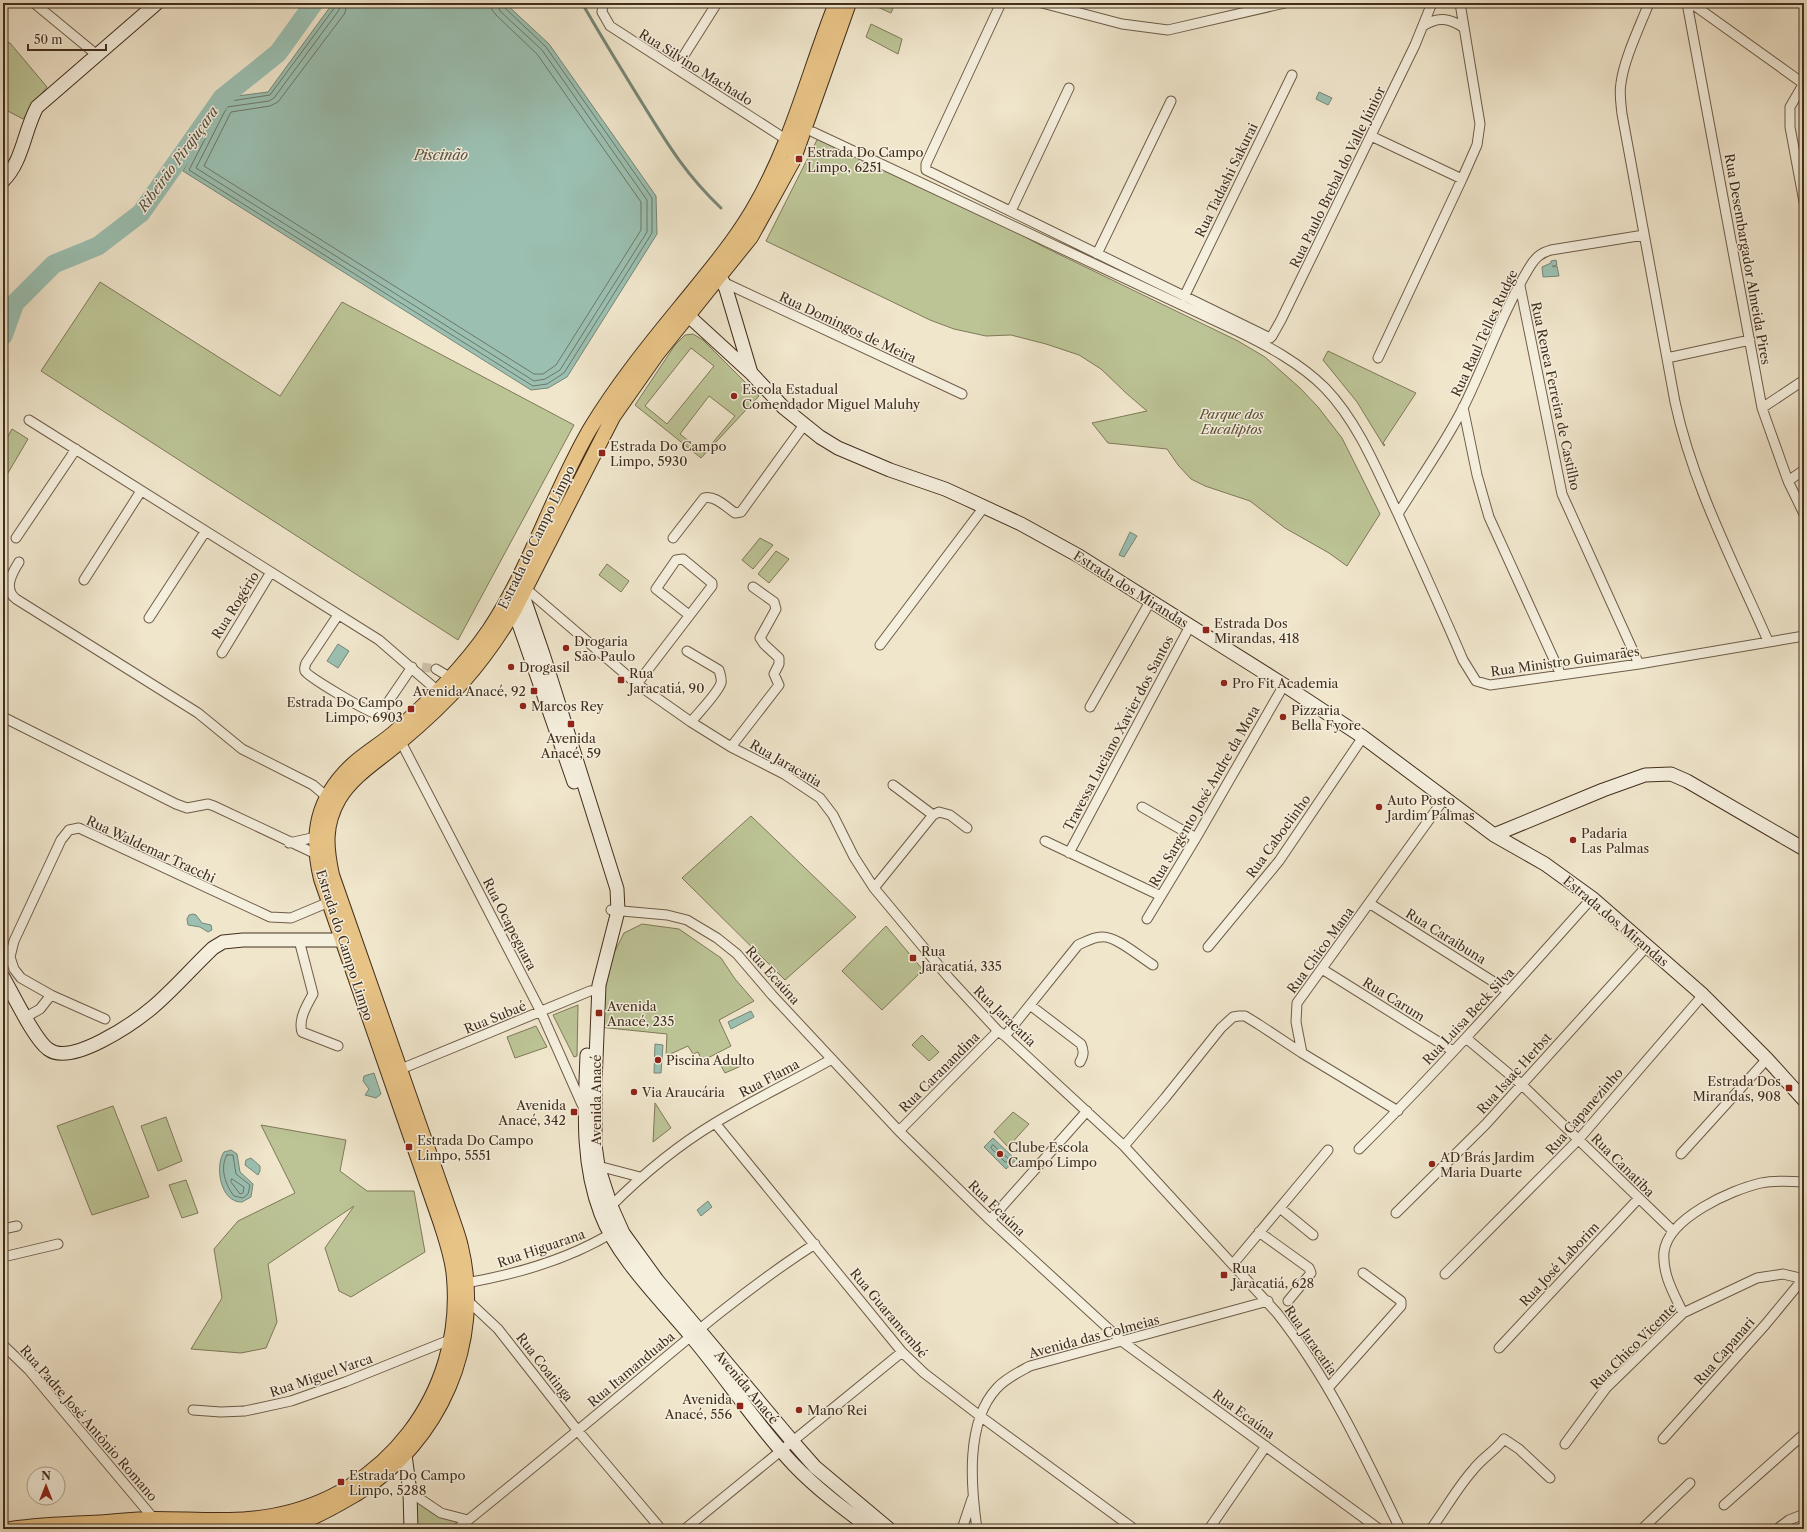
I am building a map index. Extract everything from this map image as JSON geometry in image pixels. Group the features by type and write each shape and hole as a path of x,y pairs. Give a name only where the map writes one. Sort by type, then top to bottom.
{"main road":[{"name":"Estrada do Campo Limpo","path":"717,277 729,246 752,211 788,140 836,3"},
{"name":"Estrada do Campo Limpo","path":"12,1529 154,1519 209,1521 272,1516 321,1502 350,1486 382,1461 400,1444 418,1422 434,1395 452,1339 455,1302 454,1277 450,1252 348,940 327,851 326,834 336,807 346,788 401,742 445,702 473,672 497,640 514,611 519,590 571,464 605,405 684,312 717,277 755,230 793,161 849,3"},
{"name":"Estrada do Campo Limpo","path":"268,1529 304,1520 338,1505 371,1484 405,1455 427,1429 438,1412 448,1391 462,1346 466,1314 466,1283 461,1248 401,1069 348,940 328,902 316,854 316,837 321,812 334,785 352,765 394,733 439,692 519,590"}],"street":[{"path":"34,3 97,55"},
{"path":"3,181 12,172 18,161 30,119 37,107 157,3"},
{"path":"676,68 717,3"},
{"path":"1001,3 925,168 928,172 1011,211 1184,297"},
{"path":"1042,3 1122,24 1168,30 1285,3"},
{"name":"Rua Paulo Brebal do Valle Júnior","path":"1184,297 1271,338 1371,136 1423,26 1432,3"},
{"path":"1378,358 1477,145 1480,124 1460,3"},
{"path":"1649,3 1632,46 1621,82 1620,96 1644,235 1680,428 1693,469 1703,494 1768,641"},
{"name":"Rua Desembargador Almeida Pires","path":"1687,3 1762,408 1788,481 1804,514"},
{"path":"1691,3 1804,84 1790,107 1790,127 1804,202"},
{"name":"Rua Silvino Machado","path":"603,5 602,12 610,26 788,140"},
{"path":"1423,26 1430,22 1442,19 1457,22 1464,28"},
{"name":"Rua Tadashi Sakurai","path":"1184,297 1292,75"},
{"path":"1011,211 1069,88"},
{"path":"1097,254 1170,101"},
{"name":"Rua Ministro Guimarães","path":"813,132 1268,346 1298,366 1326,389 1364,443 1384,482 1463,660 1476,681 1490,685 1639,664 1804,636"},
{"path":"1371,136 1462,179"},
{"name":"Rua Raul Telles Rudge","path":"1398,514 1448,437 1464,407 1532,263 1543,252 1575,245 1644,235"},
{"name":"Estrada dos Mirandas","path":"717,277 752,374"},
{"name":"Rua Domingos de Meira","path":"717,277 962,394"},
{"name":"Rua Renea Ferreira de Castilho","path":"1520,286 1562,494 1639,664"},
{"name":"Estrada dos Mirandas","path":"684,312 752,374 772,396 804,425 820,437 838,448 890,470 945,489 1052,540 1151,600 1284,685 1363,737 1444,799 1494,834 1545,864 1592,898 1703,995 1804,1100"},
{"path":"1667,358 1750,340"},
{"path":"1762,408 1804,380"},
{"path":"1464,407 1477,475 1489,517 1561,675"},
{"path":"29,420 379,640 412,667 439,692"},
{"path":"673,538 704,498 714,498 735,513 741,512 804,425"},
{"path":"16,538 76,449"},
{"path":"1788,481 1804,470"},
{"path":"84,580 141,491"},
{"path":"880,645 984,507"},
{"path":"149,618 205,532"},
{"path":"638,684 712,584 683,559 679,559 656,589 689,615"},
{"path":"19,562 10,578 9,586 11,594 16,599 198,713 242,749 313,784 327,797"},
{"name":"Rua Rogério","path":"222,653 271,572"},
{"path":"731,747 779,684 774,674 779,664 779,658 764,644 760,638 776,609 774,602 753,587"},
{"name":"Rua Jaracatia","path":"519,590 638,684 691,722 731,747 784,774 820,798 833,815 854,857 874,888 949,978 1001,1033 1124,1146 1268,1301 1290,1329 1328,1388 1351,1429 1400,1529"},
{"name":"Avenida Anacé","path":"519,590 606,871"},
{"path":"1090,707 1151,600"},
{"name":"Avenida Anacé","path":"514,611 606,871 617,889 615,911 606,953 594,991 588,1164 600,1213 657,1280 781,1451 815,1485 871,1529"},
{"path":"338,615 306,662 304,670 338,693 368,710 374,713 380,713 412,667"},
{"name":"Travessa Luciano Xavier dos Santos","path":"1069,853 1190,626"},
{"path":"687,651 719,670 721,677 721,683 691,722"},
{"path":"412,667 422,667"},
{"path":"436,669 451,678"},
{"name":"Rua Sargento José Andre da Mota","path":"1147,919 1196,838 1284,685"},
{"path":"3,717 176,804 188,808 208,804 214,806 289,843 316,854"},
{"name":"Rua Caboclinho","path":"1208,947 1279,861 1363,737"},
{"name":"Rua Ocapeguara","path":"401,742 541,1012 590,1113"},
{"path":"1494,834 1629,780 1657,773 1671,774 1687,781 1804,849"},
{"path":"313,784 334,785"},
{"path":"893,785 933,815"},
{"name":"Rua Chico Mana","path":"1302,1053 1296,1022 1297,1003 1444,799"},
{"path":"1142,807 1196,838"},
{"path":"874,888 933,815 939,812 944,812 967,828"},
{"name":"Rua Waldemar Tracchi","path":"105,1019 51,995 20,978 12,963 10,951 61,840 69,830 79,828 270,917 291,918 328,902"},
{"path":"289,843 316,837"},
{"path":"1045,841 1161,896"},
{"name":"Rua Luisa Beck Silva","path":"1359,1149 1398,1111 1466,1038 1592,898"},
{"name":"Rua Caraibuna","path":"1370,903 1508,991"},
{"name":"Rua Ecaúna","path":"615,911 667,914 687,920 717,938 737,954 899,1131 990,1220 1124,1342 1379,1529"},
{"name":"Rua Caranandina","path":"899,1131 1030,1005 1078,945 1101,937 1111,938 1153,964"},
{"path":"3,977 7,992 26,1017 40,1040 47,1049 61,1053 77,1051 105,1039 152,1007 213,948 223,942 243,940 348,940"},
{"path":"299,940 312,994 304,1010 300,1027 302,1032 338,1046"},
{"name":"Rua Isaac Herbst","path":"1396,1213 1460,1151 1647,946"},
{"name":"Rua Carum","path":"1322,969 1453,1051"},
{"name":"Rua Subaé","path":"401,1069 594,991"},
{"path":"26,1017 40,1009 51,995"},
{"name":"Rua Capanezinho","path":"1445,1274 1579,1139 1703,995"},
{"path":"1030,1005 1081,1044 1083,1056 1080,1062"},
{"path":"1124,1146 1161,1103 1221,1028 1233,1017 1245,1016 1302,1053 1398,1111"},
{"name":"Rua Canatiba","path":"1466,1038 1521,1084 1673,1231"},
{"name":"Rua Flama","path":"611,1206 640,1177 715,1123 832,1059"},
{"path":"1681,1154 1766,1059"},
{"path":"990,1220 1087,1111"},
{"name":"Avenida Anacé","path":"590,1113 598,1166 611,1206 615,1231"},
{"name":"Rua Guaramembé","path":"715,1123 902,1352 924,1373 980,1416 1134,1529"},
{"path":"1233,1264 1328,1150"},
{"path":"598,1166 640,1177"},
{"path":"1683,1312 1667,1277 1664,1262 1664,1251 1673,1231 1714,1202 1740,1190 1763,1183 1804,1182"},
{"name":"Rua José Laborim","path":"1499,1348 1639,1198"},
{"path":"1280,1208 1313,1235"},
{"path":"3,1229 17,1226"},
{"name":"Rua Higuarana","path":"466,1283 511,1274 565,1256 592,1245 615,1231"},
{"path":"1259,1232 1309,1268 1311,1274 1288,1301"},
{"path":"3,1257 58,1244"},
{"name":"Rua Itamanduaba","path":"457,1529 578,1431 695,1333 781,1267 815,1244"},
{"path":"1328,1388 1401,1306 1401,1301 1363,1273"},
{"name":"Rua Chico Vicente","path":"1565,1444 1606,1388 1683,1312 1757,1278 1783,1274 1804,1279"},
{"name":"Rua Capanari","path":"1663,1439 1804,1279"},
{"name":"Rua Coatinga","path":"466,1299 498,1329 578,1431 661,1529"},
{"name":"Avenida das Colmeias","path":"977,1529 973,1498 974,1452 980,1416 997,1388 1030,1366 1124,1342 1268,1301"},
{"name":"Avenida Anacé","path":"695,1333 815,1467 889,1529"},
{"name":"Rua Miguel Varca","path":"193,1410 221,1412 245,1411 291,1401 345,1382 452,1339"},
{"name":"Rua Padre José Antônio Romano","path":"3,1345 29,1370 154,1519"},
{"path":"685,1529 902,1352"},
{"path":"1724,1505 1804,1434"},
{"path":"1431,1529 1466,1478 1489,1453 1498,1447 1504,1439 1519,1450 1550,1478"},
{"path":"1209,1529 1266,1446"},
{"path":"405,1455 410,1492 411,1529"},
{"path":"1642,1529 1690,1483"},
{"path":"410,1492 441,1513 468,1520"},
{"name":"Avenida das Colmeias","path":"962,1529 973,1498"},
{"path":"1777,1529 1789,1520 1804,1514"}],"green space":[{"path":"874,3 895,3 891,13 873,5"},
{"path":"871,24 902,39 898,54 866,37"},
{"path":"3,41 10,43 47,87 23,119 6,110 3,112"},
{"name":"Parque dos Eucaliptos","path":"819,136 977,211 1042,246 1238,341 1265,357 1300,388 1318,407 1342,438 1380,514 1347,566 1329,553 1285,528 1250,501 1205,486 1191,479 1178,465 1167,449 1108,443 1092,423 1147,411 1101,369 1079,355 1046,344 1011,335 986,336 954,329 930,320 766,241"},
{"path":"100,282 280,396 342,302 574,425 458,640 41,371"},
{"name":"Escola Estadual Comendador Miguel Maluhy","path":"693,334 703,340 759,396 701,458 635,405 675,345 685,335","holes":["691,348 714,366 667,424 645,406","709,396 735,416 704,453 680,434"]},
{"path":"1328,351 1416,393 1383,443 1385,445 1384,446 1357,402 1323,360"},
{"path":"12,429 28,439 5,478 3,477 3,445"},
{"path":"760,538 773,545 753,569 742,560"},
{"path":"776,551 789,559 769,583 758,574"},
{"path":"607,564 629,581 621,592 599,575"},
{"path":"751,816 856,917 785,980 682,878"},
{"path":"642,924 679,929 721,958 735,979 754,1001 719,1020 731,1046 702,1061 698,1052 693,1054 688,1046 666,1056 667,1034 599,1027 610,961 624,933"},
{"path":"886,926 923,970 882,1010 842,971"},
{"path":"578,1005 577,1056 574,1057 553,1015"},
{"path":"536,1026 547,1047 515,1058 507,1037"},
{"path":"922,1035 939,1052 929,1061 912,1045"},
{"path":"736,1057 741,1066 725,1073 720,1064"},
{"path":"655,1103 671,1128 653,1142"},
{"path":"113,1106 149,1197 92,1215 57,1126"},
{"path":"1013,1112 1029,1124 1008,1147 994,1132"},
{"path":"166,1117 182,1161 158,1171 141,1126"},
{"path":"261,1125 346,1140 340,1171 367,1191 414,1191 425,1252 351,1297 339,1291 325,1248 354,1206 268,1264 277,1322 266,1348 241,1353 191,1349 222,1298 214,1249 238,1221 295,1193"},
{"path":"186,1180 198,1213 182,1218 169,1185"},
{"path":"412,1496 459,1524 453,1529 412,1529"}],"water":[{"name":"Piscinão","path":"333,3 505,3 549,44 656,196 657,234 567,377 548,388 531,390 183,171 222,98 268,92"},
{"path":"1319,92 1332,98 1328,105 1316,99"},
{"path":"1556,260 1557,265 1552,266 1557,266 1559,276 1543,277 1542,267 1551,263 1551,261"},
{"path":"1130,532 1137,536 1124,557 1119,555"},
{"path":"338,644 349,651 338,668 327,661"},
{"path":"189,915 196,915 202,923 211,925 212,930 208,932 200,927 188,925 187,919"},
{"path":"751,1011 754,1017 731,1029 728,1022"},
{"name":"Piscina Adulto","path":"655,1044 663,1045 661,1073 654,1073"},
{"path":"374,1073 381,1094 376,1098 365,1095 369,1089 363,1081 364,1076"},
{"name":"Clube Escola Campo Limpo","path":"993,1138 1016,1160 1006,1169 984,1147"},
{"path":"231,1150 237,1154 240,1172 253,1184 251,1197 242,1202 235,1201 229,1197 224,1191 221,1183 221,1158 224,1152"},
{"path":"251,1158 260,1166 258,1175 245,1165 246,1160"},
{"path":"708,1201 712,1207 701,1216 697,1210"}],"waterway":[{"name":"Ribeirão Pirajuçara","path":"3,336 15,303 54,264 98,246 141,213 222,98 278,53 314,3"},
{"path":"582,3 620,68 670,147 698,184 721,208"}],"tunnel":[{"path":"422,667 436,669"}],"place":[{"name":"Estrada Do Campo Limpo, 6251","path":"799,159"},
{"name":"Escola Estadual Comendador Miguel Maluhy","path":"734,396"},
{"name":"Estrada Do Campo Limpo, 5930","path":"602,453"},
{"name":"Estrada Dos Mirandas, 418","path":"1206,630"},
{"name":"Drogaria São Paulo","path":"566,648"},
{"name":"Drogasil","path":"511,667"},
{"name":"Rua Jaracatiá, 90","path":"621,680"},
{"name":"Pro Fit Academia","path":"1224,683"},
{"name":"Avenida Anacé, 92","path":"534,691"},
{"name":"Marcos Rey","path":"523,706"},
{"name":"Estrada Do Campo Limpo, 6903","path":"411,709"},
{"name":"Pizzaria Bella Fyore","path":"1283,717"},
{"name":"Avenida Anacé, 59","path":"571,724"},
{"name":"Auto Posto Jardim Palmas","path":"1379,807"},
{"name":"Padaria Las Palmas","path":"1573,840"},
{"name":"Rua Jaracatiá, 335","path":"913,958"},
{"name":"Avenida Anacé, 235","path":"599,1013"},
{"name":"Piscina Adulto","path":"658,1060"},
{"name":"Estrada Dos Mirandas, 908","path":"1789,1088"},
{"name":"Via Araucária","path":"634,1092"},
{"name":"Avenida Anacé, 342","path":"574,1112"},
{"name":"Estrada Do Campo Limpo, 5551","path":"409,1147"},
{"name":"Clube Escola Campo Limpo","path":"1000,1154"},
{"name":"AD Brás Jardim Maria Duarte","path":"1432,1164"},
{"name":"Rua Jaracatiá, 628","path":"1224,1275"},
{"name":"Avenida Anacé, 556","path":"740,1406"},
{"name":"Mano Rei","path":"799,1410"},
{"name":"Estrada Do Campo Limpo, 5288","path":"341,1482"}]}
